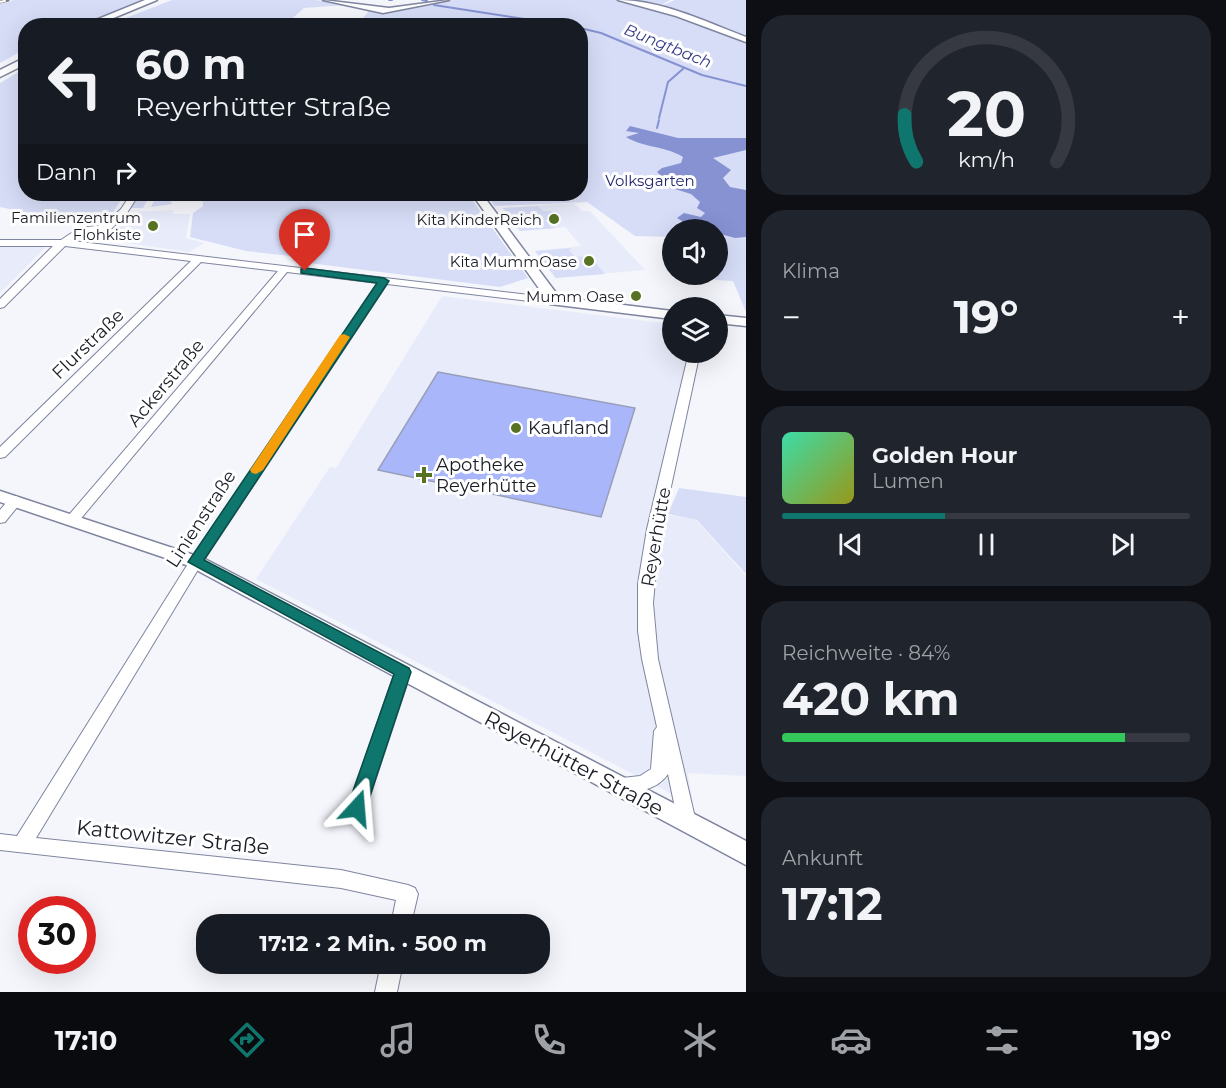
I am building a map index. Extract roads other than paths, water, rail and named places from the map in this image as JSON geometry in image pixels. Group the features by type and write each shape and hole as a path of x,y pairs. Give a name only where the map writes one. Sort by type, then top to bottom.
{"main road":[{"path":"106,18 153,0"},
{"path":"118,18 164,0"},
{"path":"0,67 18,57"},
{"path":"0,74 18,64"}],"street":[{"path":"327,0 378,12 445,0"},
{"path":"622,0 679,14 746,40"},
{"path":"0,305 55,249 82,230 107,228 130,201"},
{"path":"482,201 555,301"},
{"path":"0,243 64,243 662,314"},
{"name":"Flurstraße","path":"0,454 200,258"},
{"name":"Ackerstraße","path":"73,519 285,269"},
{"name":"Linienstraße","path":"22,844 195,562 384,281"},
{"path":"728,320 746,322"},
{"name":"Reyerhütte","path":"687,822 673,751 663,723 649,649 645,597 655,523 692,363"},
{"path":"0,519 8,498"},
{"name":"Reyerhütter Straße","path":"8,498 195,562 746,854"},
{"path":"357,808 403,672"},
{"name":"Reyerhütte","path":"611,783 634,786 649,782 660,772 663,723"},
{"name":"Kattowitzer Straße","path":"0,842 341,879 408,894 403,914"},
{"path":"386,992 390,974"}],"water":[{"path":"630,126 678,138 746,138 746,150 713,158 731,170 723,178 730,187 746,190 746,237 728,236 728,219 677,218 684,213 701,217 705,213 697,208 700,202 691,194 675,189 657,172 662,168 681,163 683,157 633,141 626,137 639,133 626,131"}],"waterway":[{"name":"Bungtbach","path":"422,0 427,1"},
{"name":"Bungtbach","path":"434,5 518,18"},
{"name":"Bungtbach","path":"588,30 601,33 702,75 746,86"},
{"path":"659,118 668,82 684,68"},
{"path":"657,128 659,120"}],"railway":[{"path":"0,2 8,0"}],"place":[{"name":"Kita KinderReich","path":"554,219"},
{"name":"Familienzentrum Flohkiste","path":"153,226"},
{"name":"Kita MummOase","path":"589,261"},
{"name":"Mumm Oase","path":"636,296"},
{"name":"Kaufland","path":"516,428"},
{"name":"Apotheke Reyerhütte","path":"424,475"}],"park label":[{"name":"Volksgarten","path":"650,180"}]}
